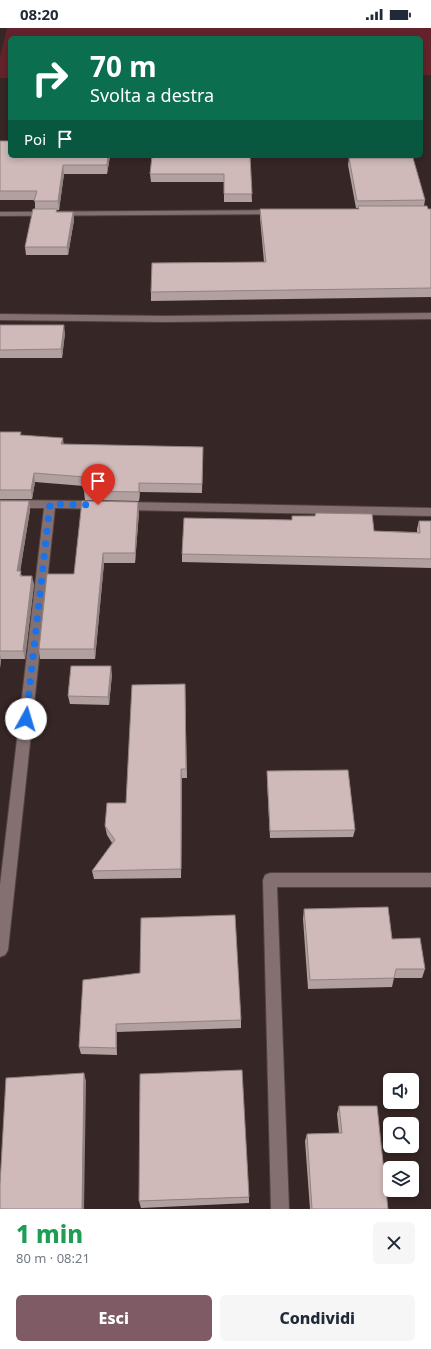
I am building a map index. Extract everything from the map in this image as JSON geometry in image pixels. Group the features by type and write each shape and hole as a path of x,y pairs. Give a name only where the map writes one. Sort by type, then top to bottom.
{"street":[{"path":"0,214 287,212"},
{"path":"0,317 166,318 431,316"},
{"path":"0,504 431,512"},
{"path":"0,950 50,504"},
{"path":"280,1209 270,880 431,880"}],"shaded area":[{"path":"7,28 431,28 431,75 423,75 423,36 8,36 8,78 0,78 0,57"}],"building":[{"path":"0,141 8,141 8,158 108,158 107,165 63,165 58,201 34,201 37,191 0,191"},
{"path":"152,158 250,158 252,194 224,194 224,174 150,174"},
{"path":"349,158 413,158 425,200 357,201"},
{"path":"358,206 427,206 428,209 431,209 431,288 151,292 152,263 266,262 260,209 359,209"},
{"path":"33,209 57,209 56,212 73,212 67,247 25,247"},
{"path":"0,325 64,325 61,349 0,350"},
{"path":"0,432 21,432 20,435 63,438 61,444 203,447 202,484 139,483 139,492 84,491 85,477 34,473 31,490 0,490"},
{"path":"0,501 29,501 17,571 21,571 20,576 32,576 23,651 0,651"},
{"path":"82,501 138,502 135,553 103,553 94,649 39,649 47,574 74,574"},
{"path":"316,513 372,514 374,531 420,533 419,521 431,521 431,559 182,554 184,518 292,520 292,516 315,516"},
{"path":"71,666 111,666 108,697 68,696"},
{"path":"185,684 186,769 181,769 181,869 92,871 115,840 105,826 107,803 126,803 132,685"},
{"path":"348,770 355,830 270,831 267,771"},
{"path":"388,907 392,939 420,938 425,969 396,969 394,978 310,980 304,909"},
{"path":"235,915 241,1020 116,1024 116,1048 79,1047 83,980 140,973 141,918"},
{"path":"242,1070 249,1197 139,1201 140,1074"},
{"path":"84,1073 82,1209 0,1209 6,1078"},
{"path":"339,1106 377,1106 383,1162 383,1197 387,1197 388,1209 312,1209 307,1134 342,1133"}],"route":[{"path":"26,719 50,504 98,505"}]}
